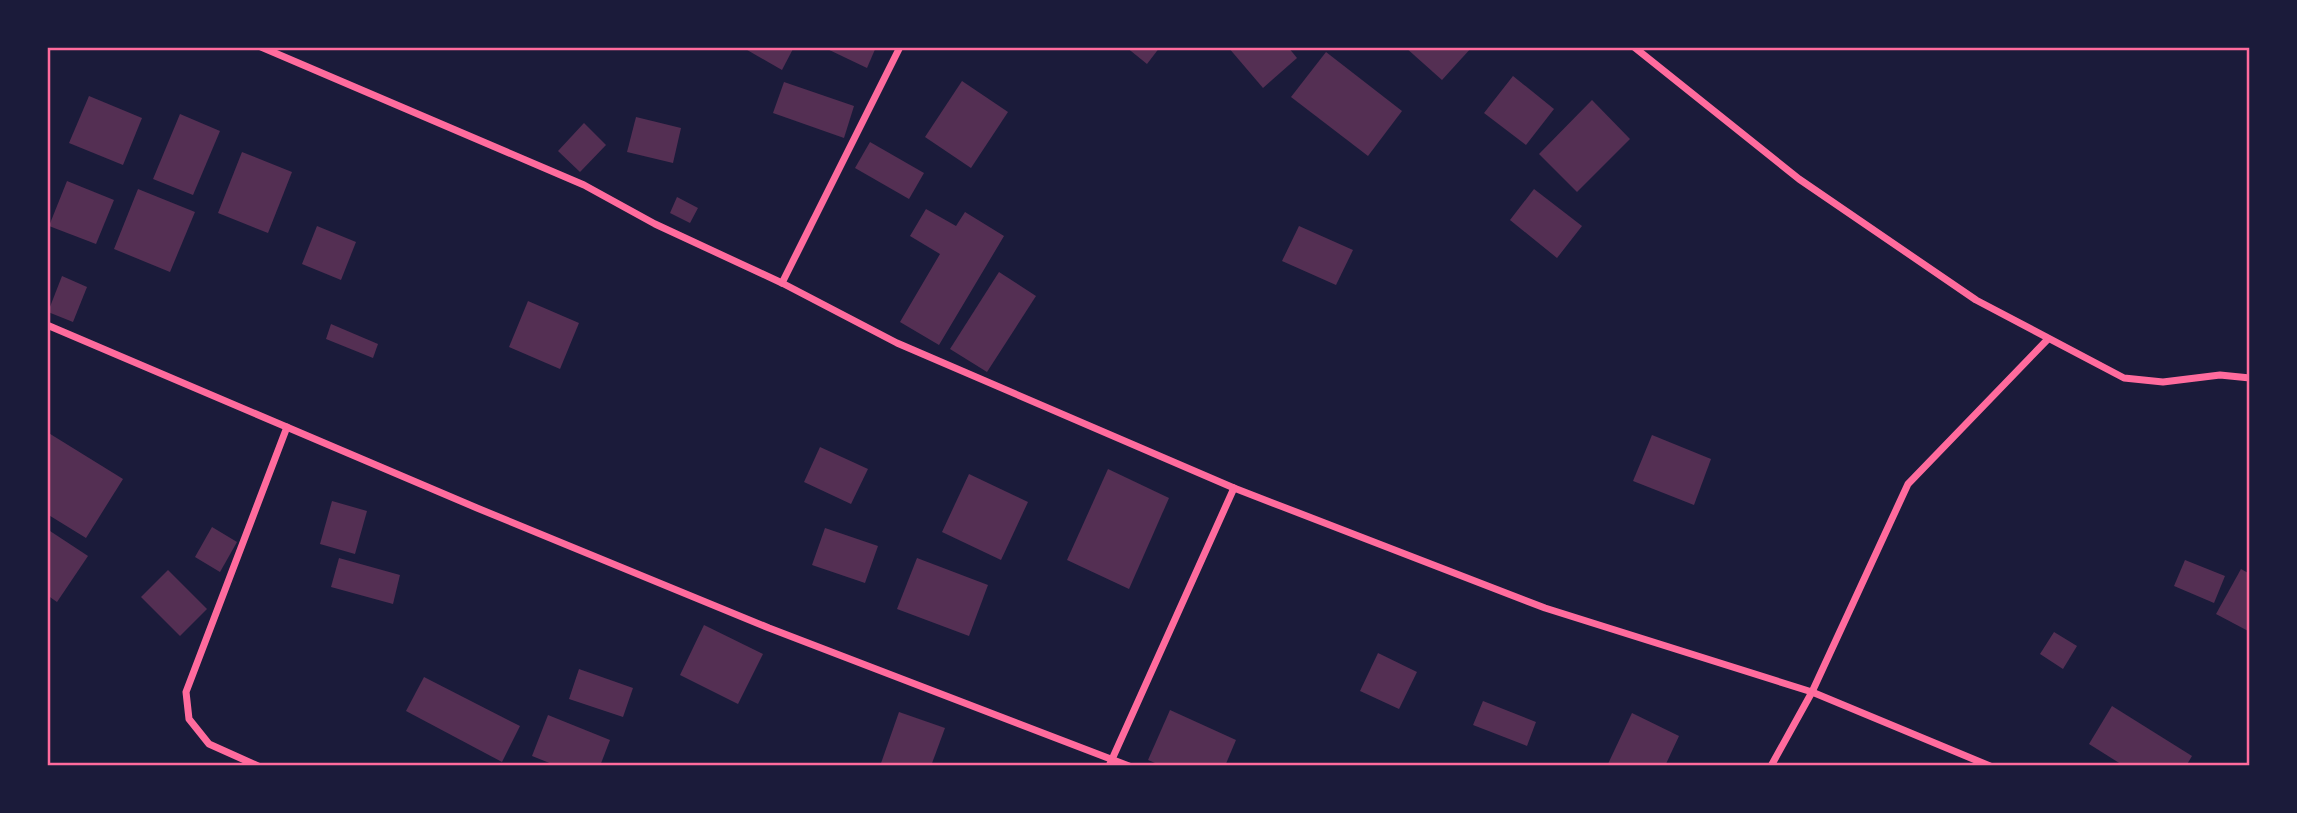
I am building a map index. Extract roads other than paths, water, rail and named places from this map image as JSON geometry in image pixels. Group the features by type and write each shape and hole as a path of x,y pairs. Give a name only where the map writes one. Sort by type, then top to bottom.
{"street":[{"path":"261,47 584,185 655,224 782,284 897,343 1234,488 1545,608 1812,692 1990,766"},
{"path":"782,284 900,47"},
{"path":"1634,47 1799,179 1976,300 2048,339 2124,377 2163,382 2220,375 2250,378"},
{"path":"47,324 769,628 1110,762 1129,766"},
{"path":"1772,766 1812,692 1908,484 2048,339"},
{"path":"258,766 209,744 189,719 186,692 287,426"},
{"path":"1110,762 1234,488"}]}
